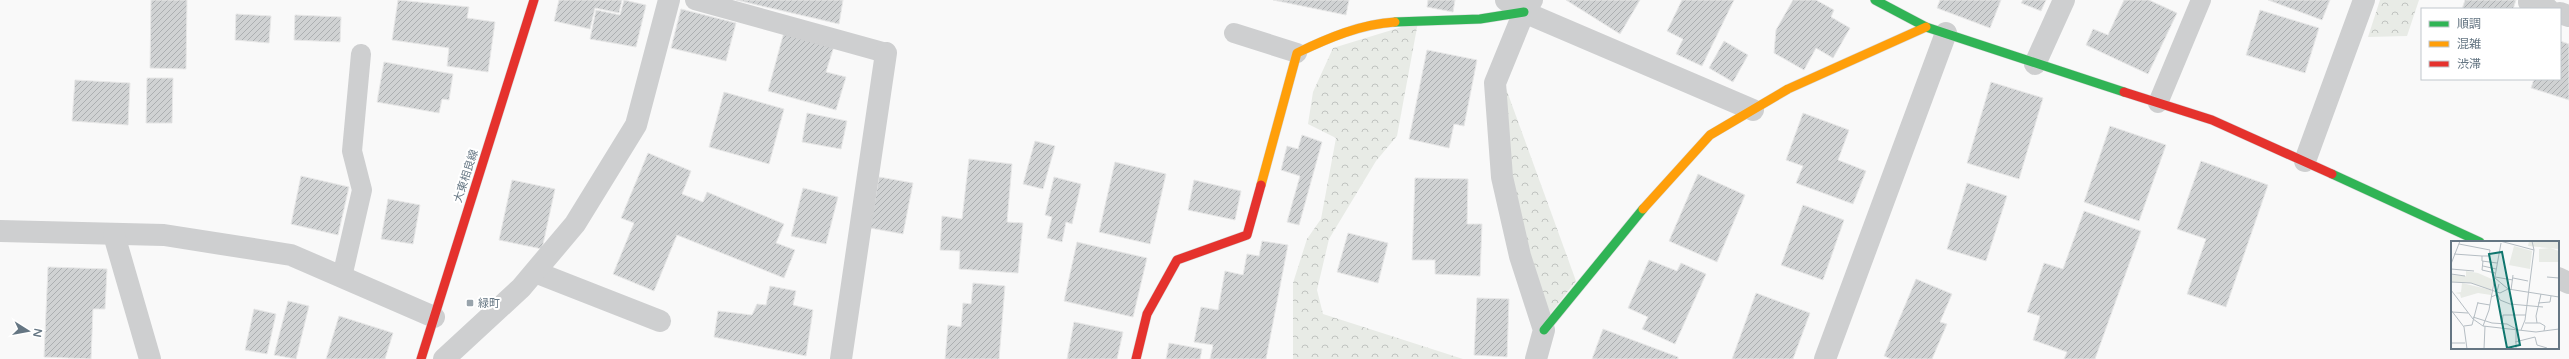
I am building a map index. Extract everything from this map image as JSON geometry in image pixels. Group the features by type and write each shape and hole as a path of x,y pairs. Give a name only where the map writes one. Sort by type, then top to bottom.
{"street":[{"name":"大東相良線","path":"421,359 534,0"},
{"path":"444,359 521,288 575,224 636,125 669,0"},
{"path":"2035,64 2064,0"},
{"path":"2305,161 2364,0"},
{"path":"2530,0 2529,2 2545,8"},
{"path":"1879,1 1926,27 2035,64 2212,120 2305,161 2478,241"},
{"path":"1136,359 1147,314 1177,260 1247,235 1297,53 1322,41 1375,23 1480,19 1521,4 1753,110"},
{"path":"1521,4 1495,83 1502,177 1520,256 1544,330"},
{"path":"1536,359 1544,330 1643,209 1710,135 1788,89 1926,27"},
{"path":"1825,359 1946,33"},
{"path":"841,359 886,53"},
{"path":"0,231 114,235 164,235 290,255 434,317"},
{"path":"114,235 150,359"},
{"path":"535,272 660,321"},
{"path":"2559,278 2569,283"}],"lane":[{"path":"695,0 886,53"},
{"path":"2158,103 2201,0"},
{"path":"1234,33 1297,53"},
{"path":"342,277 362,190 352,151 360,54"}],"green space":[{"path":"2380,0 2419,0 2407,36 2368,37"},
{"path":"1418,22 1397,136 1376,161 1329,239 1317,290 1323,314 1463,359 1293,359 1293,283 1307,239 1321,219 1336,138 1308,124 1313,92 1333,48"},
{"path":"1504,83 1576,281 1547,318 1507,177"}],"building":[{"path":"151,0 187,0 186,69 150,68"},
{"path":"398,0 469,7 467,18 495,22 488,72 447,66 449,48 392,40"},
{"path":"559,0 622,0 619,13 595,8 590,29 554,21"},
{"path":"624,0 646,5 636,47 590,39 596,10 620,15"},
{"path":"736,0 843,0 839,24"},
{"path":"1273,0 1349,0 1346,15"},
{"path":"1428,0 1455,0 1453,12 1427,7"},
{"path":"1566,0 1640,0 1620,34"},
{"path":"1682,0 1734,0 1702,66 1676,54 1683,39 1667,31"},
{"path":"1793,0 1816,0 1834,10 1831,17 1850,28 1833,58 1816,48 1804,70 1774,53 1776,30"},
{"path":"1940,0 2001,0 1990,28 1937,8"},
{"path":"2023,0 2046,0 2041,11 2021,3"},
{"path":"2124,0 2149,0 2177,13 2148,74 2086,45 2093,29 2108,35"},
{"path":"2268,0 2330,0 2322,20"},
{"path":"2465,0 2516,0 2513,8 2462,8"},
{"path":"681,9 736,23 726,61 671,48"},
{"path":"2260,10 2319,28 2305,73 2246,55"},
{"path":"236,14 271,16 269,43 235,40"},
{"path":"295,15 341,17 340,42 294,40"},
{"path":"784,32 834,46 826,72 846,77 836,110 768,91"},
{"path":"1724,41 1748,55 1733,82 1709,68"},
{"path":"2561,41 2569,44 2569,100 2531,88 2534,80 2561,80"},
{"path":"1427,50 1477,60 1464,126 1454,124 1449,148 1409,139"},
{"path":"384,62 453,74 449,100 442,99 439,113 377,102"},
{"path":"147,78 173,78 172,123 146,123"},
{"path":"75,80 130,83 128,125 72,121"},
{"path":"1991,82 2043,98 2019,179 1967,163"},
{"path":"724,92 784,109 769,164 709,147"},
{"path":"807,113 847,121 841,149 802,142"},
{"path":"1803,113 1849,130 1838,160 1866,171 1853,204 1796,183 1803,166 1786,160"},
{"path":"2110,126 2166,145 2139,221 2084,202"},
{"path":"1302,135 1322,142 1299,225 1287,222 1300,176 1281,170 1287,146 1298,149"},
{"path":"1035,141 1055,146 1043,189 1023,184"},
{"path":"648,153 691,171 682,194 703,202 707,192 784,224 776,243 795,250 784,278 677,235 654,291 613,274 634,223 621,218"},
{"path":"969,159 1012,164 1007,222 1023,223 1018,273 959,269 960,251 940,250 942,216 962,219"},
{"path":"2201,161 2268,185 2226,307 2187,294 2206,239 2177,229"},
{"path":"1115,162 1166,174 1150,244 1099,232"},
{"path":"1698,174 1745,195 1717,262 1669,241"},
{"path":"301,176 349,187 338,235 291,224"},
{"path":"879,177 913,183 903,234 870,228"},
{"path":"1054,177 1081,184 1072,224 1066,222 1062,242 1047,238 1052,217 1045,215"},
{"path":"1415,178 1468,179 1467,224 1482,224 1480,276 1435,274 1435,260 1412,260"},
{"path":"512,180 555,189 542,249 499,240"},
{"path":"1194,180 1241,191 1235,220 1188,210"},
{"path":"1967,183 2007,196 1986,261 1947,249"},
{"path":"803,188 838,197 826,244 791,236"},
{"path":"388,199 420,205 413,244 381,239"},
{"path":"1803,205 1844,220 1823,280 1781,265"},
{"path":"2084,211 2141,231 2095,359 2064,359 2067,352 2033,340 2040,316 2027,312 2044,263 2063,269"},
{"path":"1348,233 1388,243 1378,283 1337,272"},
{"path":"1262,241 1288,245 1266,359 1210,359 1213,345 1194,342 1201,307 1218,310 1225,271 1243,275 1247,254 1259,256"},
{"path":"1077,242 1147,258 1133,317 1064,301"},
{"path":"1649,260 1677,271 1681,263 1706,274 1675,344 1642,329 1648,317 1628,308"},
{"path":"48,267 107,269 105,309 93,309 91,359 44,357"},
{"path":"1916,279 1952,294 1940,322 1947,324 1932,359 1891,359 1884,356"},
{"path":"973,283 1005,286 999,359 945,359 948,325 961,327 963,303 971,304"},
{"path":"770,286 796,291 793,305 813,310 806,356 714,337 718,311 752,315 757,304 766,305"},
{"path":"1756,293 1810,313 1793,359 1732,359"},
{"path":"1477,298 1509,299 1507,357 1474,355"},
{"path":"288,301 309,306 296,359 274,355"},
{"path":"254,309 276,314 267,354 245,350"},
{"path":"339,316 393,333 385,359 326,359"},
{"path":"1074,322 1123,332 1117,359 1067,359"},
{"path":"1603,329 1678,357 1678,359 1592,359"},
{"path":"1169,343 1202,349 1200,359 1166,359"}],"traffic: fast":[{"path":"1875,0 1926,27 2124,92"},
{"path":"1395,22 1480,19 1524,12"},
{"path":"2332,174 2478,241"},
{"path":"1544,330 1643,209"}],"traffic: slow":[{"path":"1261,185 1297,53 1321,42 1357,29 1382,23 1395,22"},
{"path":"1643,209 1710,135 1788,89 1926,27"}],"traffic: jam":[{"path":"421,359 534,0"},
{"path":"2124,92 2212,120 2332,174"},
{"path":"1136,359 1147,314 1177,260 1247,235 1261,185"}],"place":[{"name":"緑町","path":"470,303"}]}
